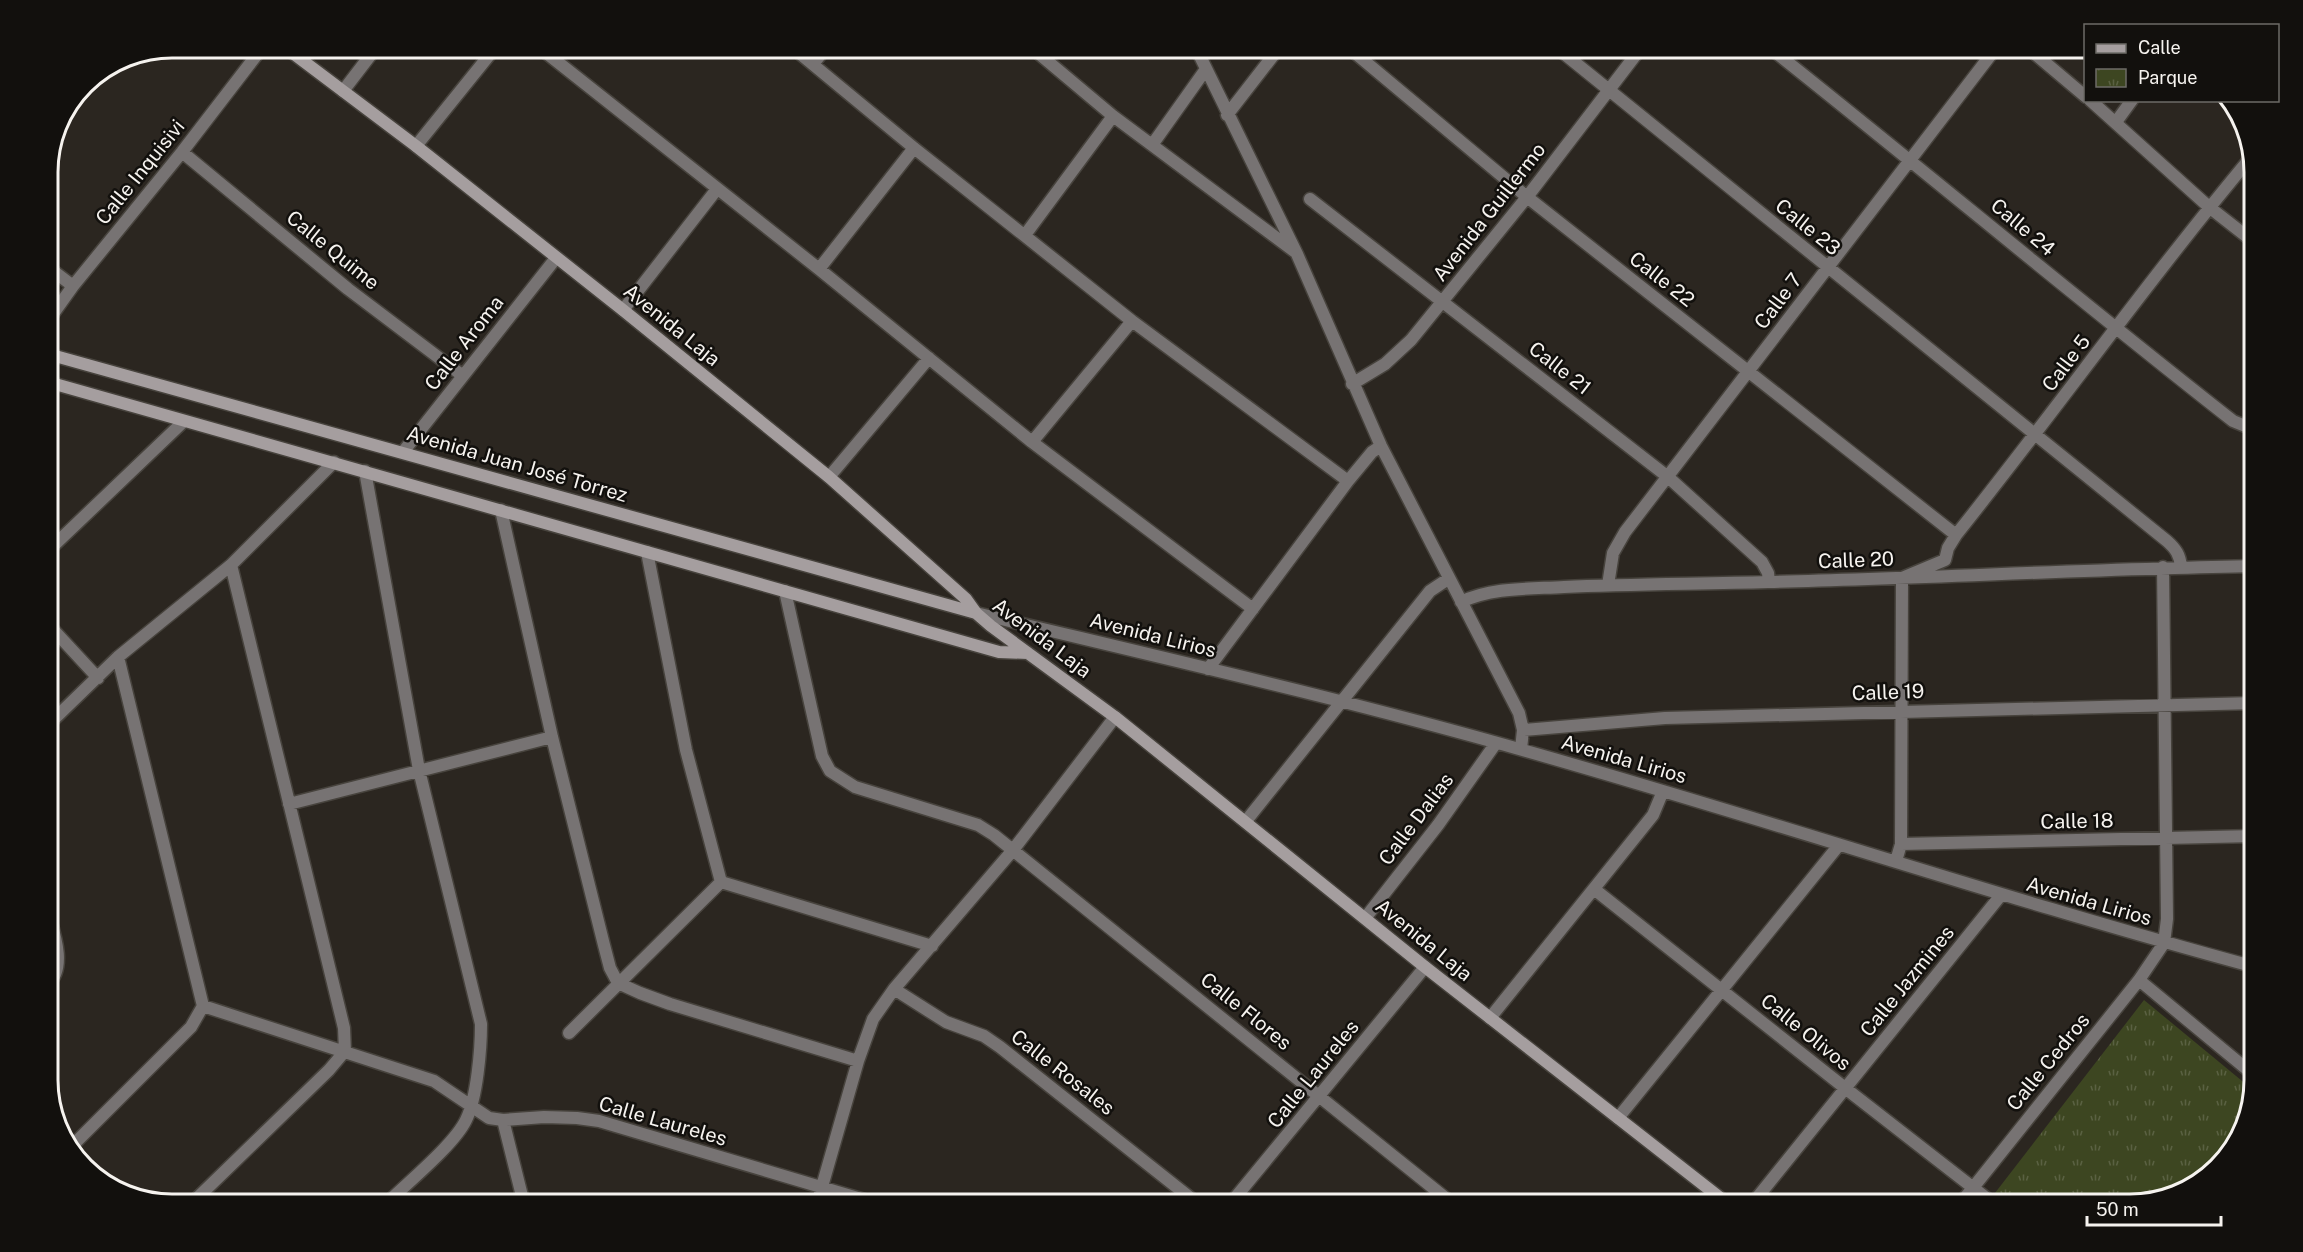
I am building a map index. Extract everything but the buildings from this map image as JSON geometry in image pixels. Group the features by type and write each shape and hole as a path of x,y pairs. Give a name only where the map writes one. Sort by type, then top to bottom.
{"street":[{"path":"1201,58 1297,254 1381,446 1519,714 1523,730 1521,749"},
{"path":"1227,115 1271,58"},
{"name":"Calle 22","path":"1361,58 1527,197 1956,535"},
{"name":"Calle 23","path":"1569,58 2176,549 2181,567"},
{"name":"Avenida Guillermo","path":"1352,384 1385,364 1411,340 1444,302 1633,58"},
{"name":"Calle 24","path":"1783,58 1909,158 2116,329 2233,421 2244,426"},
{"name":"Calle 7","path":"1608,585 1613,553 1625,532 1749,373 1909,158 1988,58"},
{"path":"2040,58 2084,96"},
{"name":"Calle Inquisivi","path":"59,306 254,59"},
{"name":"Avenida Laja","path":"300,59 416,146 829,477 966,599 976,612 1115,717 1366,917 1425,967 1715,1194"},
{"path":"343,91 368,59"},
{"path":"416,146 486,59"},
{"path":"554,59 819,269 1032,442 1253,609"},
{"path":"806,59 914,148 1132,321 1348,481"},
{"path":"813,64 817,59"},
{"path":"1045,59 1113,116 1297,254"},
{"path":"1152,145 1206,69"},
{"path":"2092,102 2209,207 2244,234"},
{"path":"2116,123 2131,102"},
{"path":"1025,236 1113,116"},
{"path":"819,269 914,148"},
{"name":"Calle Quime","path":"182,152 348,289 464,376"},
{"name":"Calle 5","path":"1902,578 1945,560 1948,548 1956,535 2209,207 2244,165"},
{"path":"623,310 717,189"},
{"name":"Calle 21","path":"1310,199 1668,477 1762,562 1768,573 1769,582"},
{"name":"Calle Aroma","path":"403,452 556,258"},
{"path":"59,275 73,286"},
{"path":"1032,442 1132,321"},
{"name":"Avenida Juan José Torrez","path":"59,357 976,612"},
{"path":"829,477 929,358"},
{"path":"59,385 999,652 1028,653"},
{"path":"59,540 183,422"},
{"path":"1209,669 1348,481 1372,452 1381,446"},
{"path":"59,715 118,657 231,565 334,462"},
{"path":"365,471 419,770 481,1024 481,1045 471,1106 466,1121 452,1139 396,1194"},
{"path":"501,510 552,737 610,968 618,982 670,1004 858,1061"},
{"path":"647,552 686,750 721,882"},
{"path":"201,1194 329,1070 345,1051 344,1028 231,565"},
{"name":"Calle 20","path":"1461,602 1488,593 1519,589 2244,566"},
{"path":"2163,567 2167,839 2167,919 2164,943"},
{"path":"1896,861 1901,844 1902,578"},
{"path":"1246,821 1430,591 1448,579"},
{"name":"Calle Flores","path":"785,591 822,756 830,771 855,787 978,825 1013,850 1442,1194"},
{"name":"Avenida Lirios","path":"976,612 1521,749 1663,790 2001,895 2244,965"},
{"path":"59,636 98,678"},
{"path":"77,1141 191,1027 203,1006 118,657"},
{"name":"Calle 19","path":"1523,730 1665,718 2244,703"},
{"path":"820,1194 858,1061 873,1019 894,988 1013,850 1115,717"},
{"path":"290,804 552,737"},
{"name":"Calle Dalias","path":"1366,917 1438,825 1496,743"},
{"path":"1490,1018 1653,815 1663,790"},
{"name":"Calle 18","path":"1901,844 2244,836"},
{"path":"1617,1118 1839,845"},
{"path":"721,882 932,946"},
{"path":"569,1033 721,882"},
{"name":"Calle Olivos","path":"1594,889 1982,1194"},
{"name":"Calle Jazmines","path":"1760,1194 2001,895"},
{"name":"Calle Cedros","path":"1967,1194 2139,980 2164,943"},
{"name":"Calle Laureles","path":"1238,1194 1425,967"},
{"path":"2139,980 2244,1067"},
{"name":"Calle Rosales","path":"894,988 946,1022 984,1035 1185,1194"},
{"name":"Calle Laureles","path":"203,1006 434,1081 489,1118 503,1120 544,1117 599,1121 845,1194"},
{"path":"503,1120 522,1194"}],"green space":[{"path":"2144,1000 2244,1083 2241,1109 2225,1143 2206,1165 2181,1182 2160,1190 2131,1194 1995,1193"}]}
